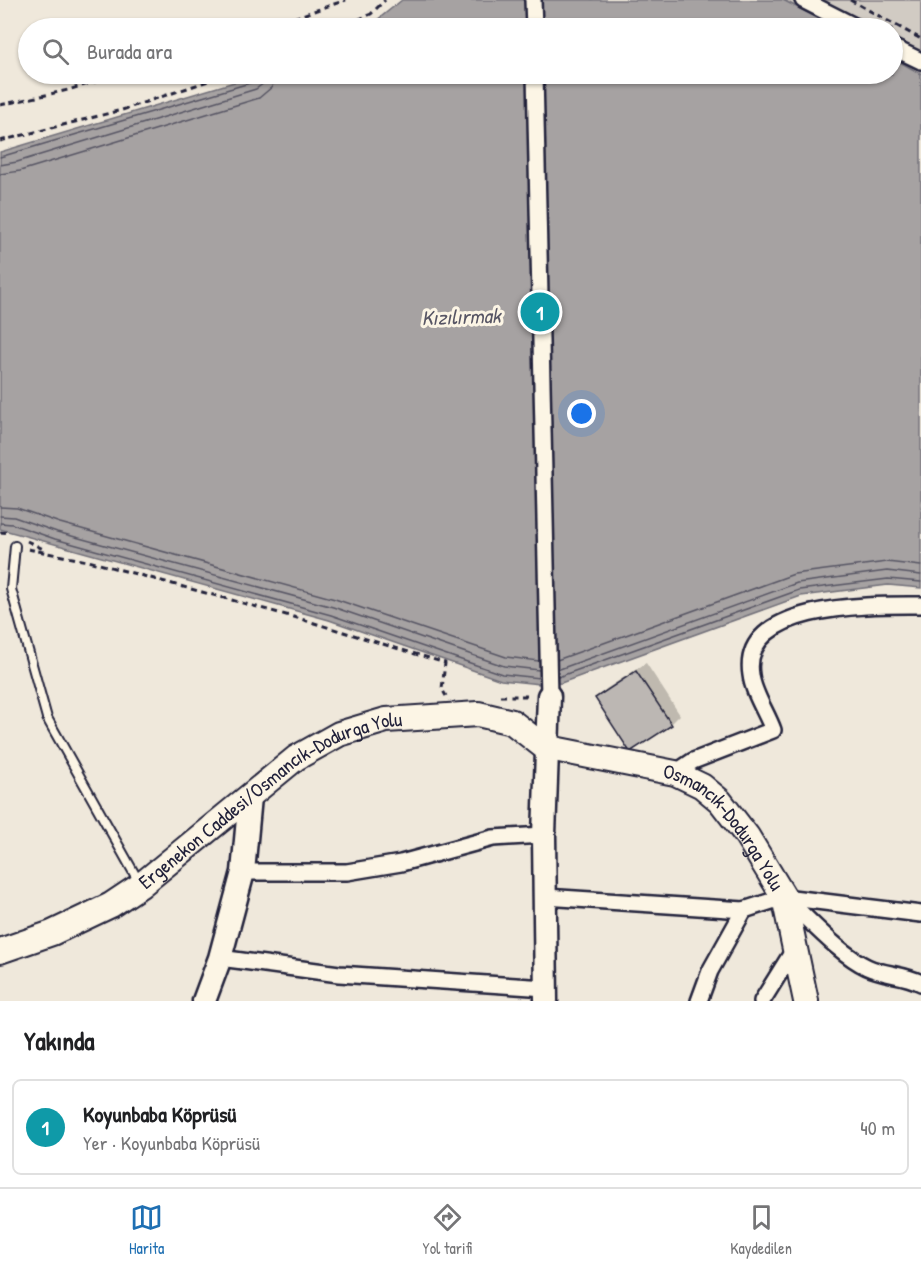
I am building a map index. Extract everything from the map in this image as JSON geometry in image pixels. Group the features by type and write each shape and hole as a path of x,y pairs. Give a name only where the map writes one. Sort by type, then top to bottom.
{"main road":[{"name":"Ergenekon Caddesi/Osmancık-Dodurga Yolu","path":"0,951 80,921 111,906 141,885 296,758 321,743 355,728 386,720 452,715 496,717 517,725 537,744 547,748"},
{"name":"Osmancık-Dodurga Yolu","path":"547,748 675,773 702,786 720,801 747,836 784,897 807,1001"}],"street":[{"path":"533,0 534,18"},
{"path":"803,0 838,18"},
{"path":"903,53 921,62"},
{"path":"220,958 339,974 546,994 544,835 549,696 535,84"},
{"path":"675,773 693,761 773,730 750,675 754,650 766,631 784,620 836,608 921,605"},
{"path":"204,1001 220,958 243,872 250,797"},
{"path":"243,872 346,872 401,863 493,838 544,835"},
{"path":"545,897 744,910 784,897 921,914"},
{"path":"784,897 852,958 878,971 904,975 921,983"},
{"path":"699,1001 710,971 744,910"},
{"path":"762,1001 795,948"}],"lane":[{"path":"15,546 11,589 47,718 141,885"}],"path":[{"path":"293,18 346,0"},
{"path":"362,18 371,14 385,0"},
{"path":"850,0 883,18"},
{"path":"903,29 921,39"},
{"path":"0,105 88,84"},
{"path":"0,141 122,110 199,84"},
{"path":"15,546 92,562 301,619 445,663 442,689"}],"shaded area":[{"path":"783,0 921,0 921,74 903,64 903,18 818,18"}],"water":[{"path":"402,0 783,0 818,18 380,18"},
{"name":"Kızılırmak","path":"903,64 921,74 921,588 888,585 801,596 561,683 540,684 501,680 329,620 0,529 0,152 228,84 903,84"}],"building":[{"path":"636,671 672,725 630,752 595,698"}],"place":[{"name":"Koyunbaba Köprüsü","path":"540,312"}]}
